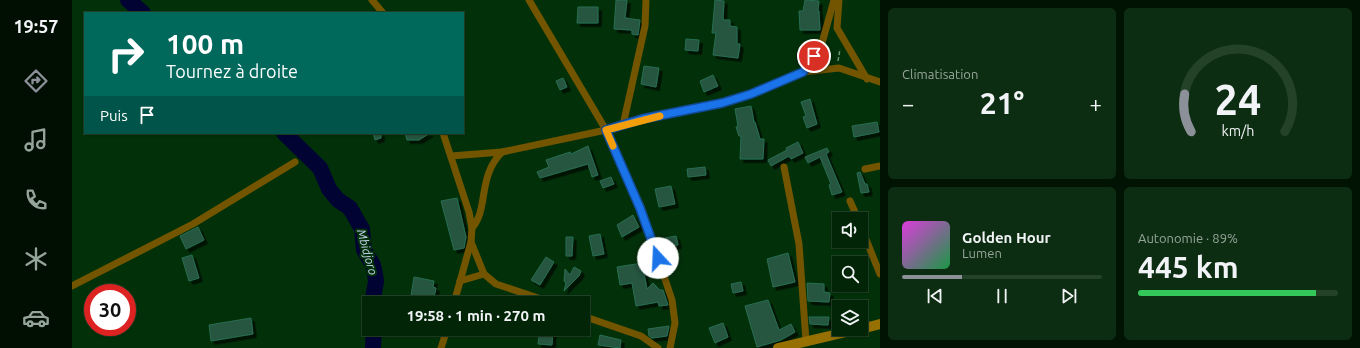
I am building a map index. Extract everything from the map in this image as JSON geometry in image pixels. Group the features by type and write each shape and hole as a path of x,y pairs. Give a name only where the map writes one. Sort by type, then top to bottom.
{"street":[{"path":"372,0 382,12"},
{"path":"529,0 606,130 640,208 672,300 675,323 670,348"},
{"path":"623,125 644,31 646,0"},
{"path":"803,72 822,43 834,0"},
{"path":"839,0 838,28 867,79"},
{"path":"451,156 502,152 722,103 751,94 803,72 839,68 867,79 880,82"},
{"path":"444,134 469,212 472,228 471,242 456,296"},
{"path":"472,228 478,219 490,166 502,152"},
{"path":"72,286 193,224 295,162"},
{"path":"784,166 799,244 803,344"},
{"path":"865,169 880,166"},
{"path":"850,201 855,212"},
{"path":"471,242 484,274 496,284 530,296"},
{"path":"868,244 880,274"},
{"path":"460,281 484,274"},
{"path":"590,318 641,336 658,348"},
{"path":"868,327 880,324"},
{"path":"442,348 445,336"},
{"path":"778,348 803,344 833,336"}],"path":[{"path":"839,68 838,62 842,35"}],"building":[{"path":"616,0 627,0 625,18 640,20 638,35 632,34 632,30 614,29"},
{"path":"715,0 724,1 723,20 730,20 730,26 737,27 737,44 740,44 738,58 713,55 716,33 712,33"},
{"path":"805,0 819,1 818,11 820,30 800,30 799,11 803,11"},
{"path":"578,7 598,7 598,23 577,23"},
{"path":"686,39 699,40 698,51 685,50"},
{"path":"644,66 659,68 656,87 641,84"},
{"path":"713,75 718,86 704,92 700,81"},
{"path":"563,78 567,87 560,90 556,81"},
{"path":"810,99 817,124 807,128 803,117 806,116 801,102"},
{"path":"751,106 754,122 760,139 764,139 763,159 740,159 741,136 739,136 736,127 738,126 735,109"},
{"path":"877,122 879,132 854,137 852,126"},
{"path":"373,134 381,134 381,138 375,140"},
{"path":"405,134 428,134 419,140 407,140"},
{"path":"798,142 803,153 791,159 789,156 771,166 768,160 787,150 786,148"},
{"path":"588,146 598,175 592,177 588,164 540,178 537,172 549,167 546,160 570,152 571,154"},
{"path":"827,148 829,152 826,154 842,192 832,195 829,185 831,184 820,157 808,163 805,157"},
{"path":"705,167 706,175 688,177 687,169"},
{"path":"860,172 865,184 867,184 869,192 861,193 857,173"},
{"path":"611,177 614,184 603,188 600,181"},
{"path":"671,186 675,204 659,207 655,189"},
{"path":"457,198 466,237 464,248 454,250 441,201"},
{"path":"633,215 639,227 622,237 617,225"},
{"path":"198,227 204,240 186,249 180,236"},
{"path":"600,234 604,254 593,256 589,236"},
{"path":"676,236 678,245 667,247 665,238"},
{"path":"566,237 573,237 572,256 566,256"},
{"path":"788,253 795,282 773,287 767,259"},
{"path":"192,255 199,278 189,281 182,258"},
{"path":"546,257 554,262 540,285 531,280"},
{"path":"642,263 647,289 653,283 660,290 663,290 668,305 659,306 658,302 636,306 632,283 620,285 617,267"},
{"path":"574,267 581,271 579,276 564,291 566,283 564,281 565,269 570,275"},
{"path":"414,277 434,281 433,287 436,288 434,296 411,296"},
{"path":"741,282 743,291 733,293 731,284"},
{"path":"807,283 824,284 824,292 830,293 829,302 808,301"},
{"path":"768,300 779,330 791,324 795,332 781,340 757,347 745,306"},
{"path":"809,317 829,317 828,325 810,324"},
{"path":"251,318 253,334 211,341 209,325"},
{"path":"723,323 728,337 715,343 709,328"},
{"path":"669,326 667,336 652,338 649,336 648,329"},
{"path":"600,335 621,340 620,348 598,345"},
{"path":"539,336 553,336 552,345 538,344"}],"waterway":[{"name":"Mbidjoro","path":"128,0 142,12"},
{"name":"Mbidjoro","path":"285,134 320,168 329,189 338,200 350,208 362,229 364,250 373,265 375,274 376,282 373,296"},
{"name":"Mbidjoro","path":"373,348 374,336"}],"slow traffic":[{"path":"613,146 606,130 642,119 660,116"}],"route":[{"path":"658,258 640,208 606,130 642,119 722,103 751,94 803,72 814,56"}]}
